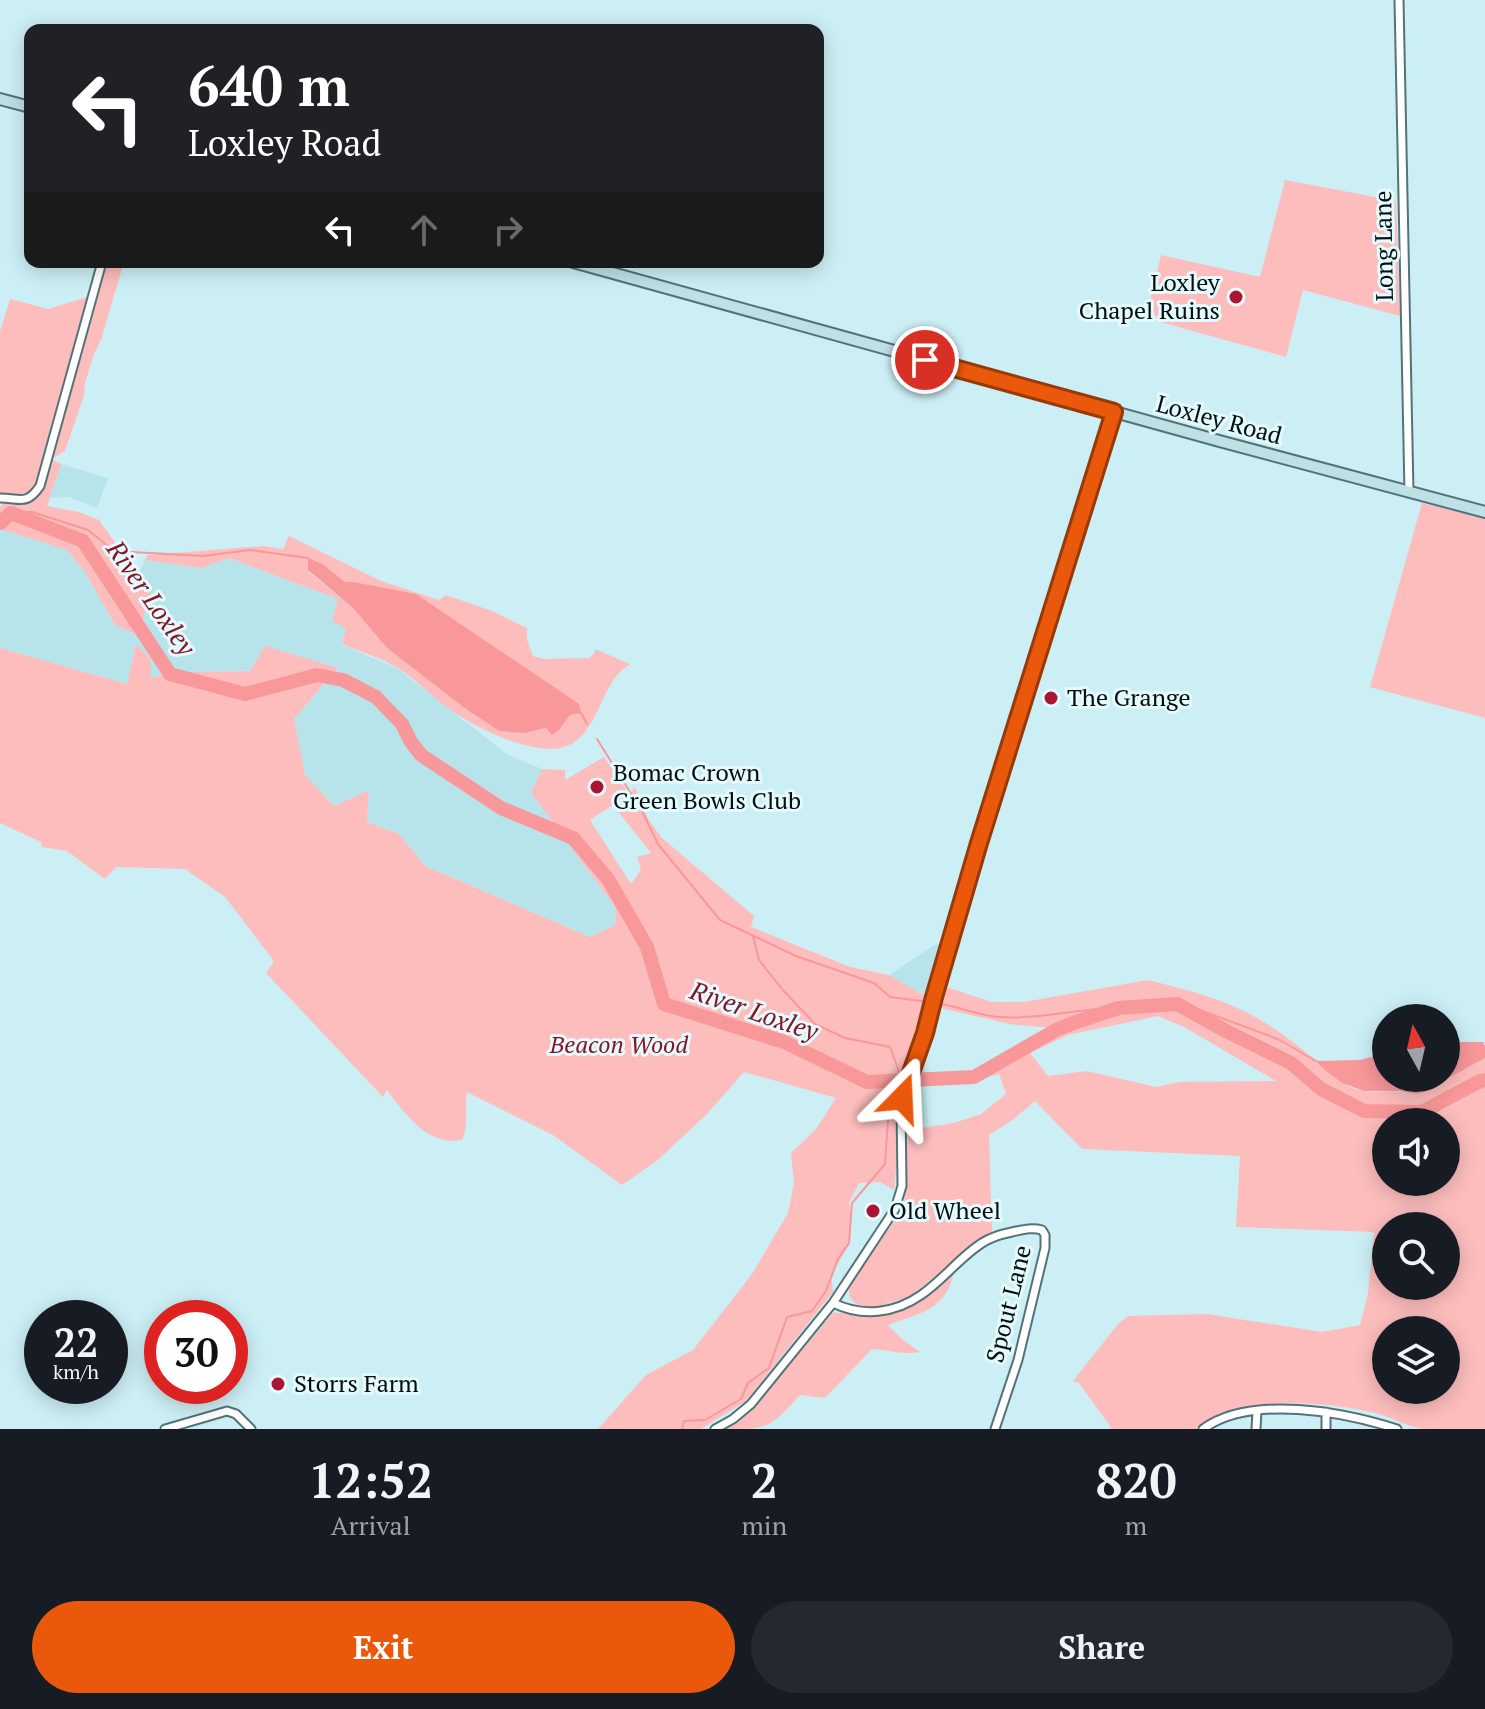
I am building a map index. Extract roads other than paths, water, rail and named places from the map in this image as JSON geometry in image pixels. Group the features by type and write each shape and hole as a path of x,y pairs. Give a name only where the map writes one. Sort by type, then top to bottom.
{"main road":[{"path":"0,99 24,105"},
{"name":"Loxley Road","path":"595,268 1485,512"}],"street":[{"name":"Long Lane","path":"1399,0 1409,492"},
{"path":"0,498 28,499 40,486 100,268"},
{"path":"715,1429 751,1404 833,1303 899,1199 903,1175 901,1103 904,1088 917,1058 979,843 1114,412"},
{"name":"Spout Lane","path":"833,1303 862,1312 888,1309 923,1294 988,1240 1029,1228 1042,1230 1046,1241 1018,1360 995,1429"},
{"path":"1203,1429 1231,1415 1297,1410 1355,1417 1397,1429"},
{"path":"165,1429 227,1411 236,1414 251,1429"},
{"path":"1256,1429 1257,1411"},
{"path":"1326,1412 1326,1429"}],"waterway":[{"path":"11,513 32,512 88,530 114,551 203,556 250,550 308,558"},
{"name":"River Loxley","path":"0,523 11,513 83,541 170,674 245,694 317,675 343,680 376,697 402,724 421,755 501,808 573,838 608,879 647,947 664,1004 784,1042 867,1082 974,1077 1056,1030 1076,1022 1119,1008 1177,1004 1291,1063 1321,1089 1364,1111 1422,1112 1485,1080"},
{"path":"581,713 587,724"},
{"path":"597,739 643,813 658,844 720,920 796,956 874,983 890,997 929,1002"},
{"path":"753,936 759,960 815,1024 845,1038 890,1047 902,1080"},
{"path":"936,1003 990,1016 1013,1017 1119,1008"},
{"path":"1190,1011 1197,1009 1278,1039 1316,1061"},
{"path":"682,1429 684,1421 705,1420 741,1399 748,1383 769,1368 787,1317 812,1311 826,1291 838,1259 849,1243 852,1203 885,1164 889,1106"}],"place":[{"name":"Loxley Chapel Ruins","path":"1236,297"},
{"name":"The Grange","path":"1051,698"},
{"name":"Bomac Crown Green Bowls Club","path":"597,787"},
{"name":"Old Wheel","path":"873,1211"},
{"name":"Storrs Farm","path":"278,1384"}],"park label":[{"name":"Beacon Wood","path":"619,1045"}]}
